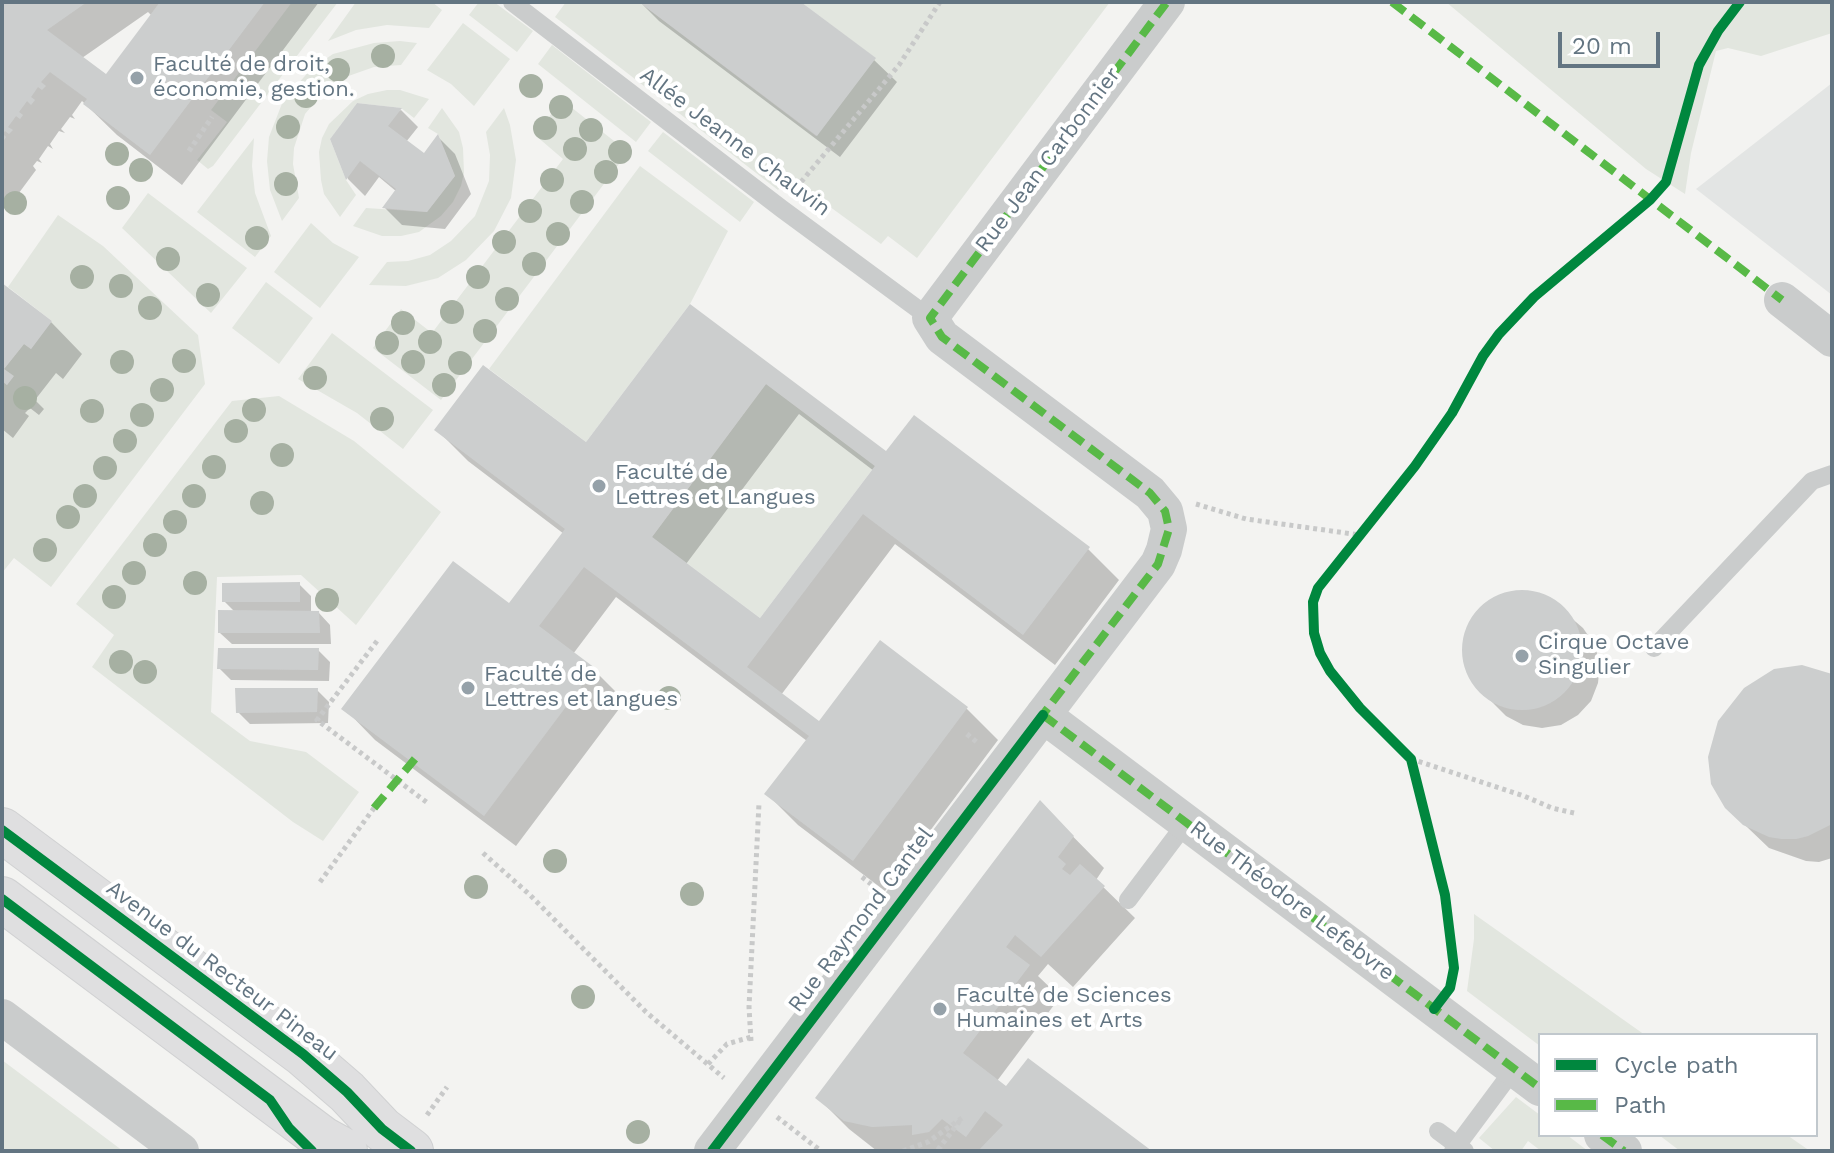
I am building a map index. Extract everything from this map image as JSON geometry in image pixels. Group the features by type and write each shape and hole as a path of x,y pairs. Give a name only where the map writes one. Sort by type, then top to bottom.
{"main road":[{"name":"Avenue du Recteur Pineau","path":"2,830 303,1054 347,1092 382,1129 411,1151"},
{"path":"2,899 323,1139 345,1151"}],"street":[{"name":"Rue Jean Carbonnier","path":"930,318 1167,2"},
{"path":"1782,300 1832,339"},
{"name":"Rue Raymond Cantel","path":"712,1151 1158,564 1169,529 1165,511 1142,487 942,337 930,318"},
{"name":"Rue Théodore Lefebvre","path":"1043,715 1527,1078"},
{"path":"2,1017 181,1151"},
{"path":"1605,1137 1624,1151"}],"lane":[{"name":"Allée Jeanne Chauvin","path":"512,2 930,318"},
{"path":"1654,648 1812,481 1832,474"},
{"path":"1128,900 1186,823"},
{"path":"1438,1131 1459,1149 1527,1078"}],"path":[{"path":"782,209 798,184 899,65 940,2"},
{"path":"189,151 212,117"},
{"path":"1142,487 1246,519 1360,535"},
{"path":"377,641 317,720 429,804"},
{"path":"1411,759 1574,813"},
{"path":"751,1046 749,1007 759,803"},
{"path":"320,882 374,808"},
{"path":"483,853 530,895 646,1012 726,1079"},
{"path":"708,1064 717,1051 727,1044 751,1037"},
{"path":"772,1114 821,1151"},
{"path":"903,1151 928,1142 962,1118 937,1151"}],"shaded area":[{"path":"292,2 338,2 208,169 197,160 227,122 211,110"},
{"path":"356,2 432,2 442,10 429,28 387,25 356,30 328,41"},
{"path":"479,2 494,2 533,31 517,52 469,15"},
{"path":"566,2 639,2 816,136 875,58 801,2 1110,2 917,258 888,236 881,244 789,177 778,190 555,17"},
{"path":"1446,2 1832,2 1832,33 1761,56 1728,48 1716,51 1691,153 1685,194 1646,169"},
{"path":"463,23 510,59 474,106 451,84 427,70"},
{"path":"374,43 417,43 401,65 374,67 340,79 326,89 305,114 294,148 293,164 299,198 282,221 270,190 267,161 269,137 283,101 311,69 333,54"},
{"path":"552,45 651,122 636,142 538,64"},
{"path":"1832,83 1832,295 1696,189"},
{"path":"387,90 400,90 429,99 414,118 401,108 357,103 330,139 346,180 356,195 340,217 324,194 319,152 322,138 329,124 353,101"},
{"path":"562,100 628,152 441,400 373,348 401,309 432,333 563,159 535,135"},
{"path":"442,108 459,132 463,148 464,173 453,202 441,216 419,232 382,236 353,226 366,208 427,212 455,176 438,134 428,128"},
{"path":"504,108 516,160 511,198 494,231 466,260 438,278 406,286 369,285 387,262 430,255 451,241 475,216 489,181 490,155 486,132"},
{"path":"663,132 754,202 740,222 648,151"},
{"path":"254,138 252,166 255,193 271,236 255,257 197,212"},
{"path":"640,166 728,231 690,304 586,442 489,369"},
{"path":"148,193 247,268 211,313 122,228"},
{"path":"58,215 103,246 198,335 205,384 51,587 14,558 2,573 2,381 7,385 13,377 4,369 24,344 31,349 52,321 8,287"},
{"path":"311,223 333,243 359,257 320,308 274,272"},
{"path":"266,282 313,318 279,364 232,328"},
{"path":"332,333 433,410 403,449 357,413 298,379"},
{"path":"766,384 875,466 760,618 652,537"},
{"path":"279,396 354,441 441,512 356,625 301,575 217,577 211,712 250,741 306,752 359,792 323,841 293,822 92,667 114,635 76,604 232,401"},
{"path":"1474,914 1642,1033 1538,1033 1538,1044 1467,991"},
{"path":"2,1060 123,1151 2,1151"},
{"path":"1516,1097 1538,1114 1538,1137 1570,1137 1588,1151 1541,1151 1528,1141 1521,1151 1495,1151 1479,1138"},
{"path":"1662,1137 1790,1137 1810,1151 1680,1151"}],"building":[{"name":"Faculté de droit, économie, gestion.","path":"2,2 87,2 47,30 106,74 160,2 265,2 150,155 83,104 87,99 50,72 41,82 46,86 42,90 38,87 31,97 35,100 31,105 27,101 19,112 23,115 20,119 16,116 8,127 13,130 3,134 6,137 2,143"},
{"path":"639,2 801,2 876,58 817,136"},
{"path":"357,103 402,108 388,126 424,153 438,134 455,176 427,212 382,208 396,189 360,161 346,180 330,139"},
{"path":"2,283 52,321 31,349 24,344 4,369 14,376 7,385 2,381"},
{"path":"690,304 886,451 914,415 1090,547 1023,635 863,514 747,667 819,721 880,640 968,707 853,861 764,794 809,736 584,567 539,626 595,668 484,816 341,709 453,561 509,603 565,529 434,430 483,365 586,442","holes":["766,384 875,466 760,618 652,537"]},
{"path":"300,582 300,602 222,602 222,583"},
{"name":"Cirque Octave Singulier","path":"1522,590 1545,595 1564,608 1577,627 1582,650 1577,673 1564,692 1545,705 1522,710 1499,705 1480,692 1467,673 1462,650 1467,627 1480,608 1499,595"},
{"path":"218,610 319,611 320,633 218,633"},
{"path":"218,648 319,648 318,670 217,669"},
{"path":"1802,665 1832,674 1832,824 1808,836 1782,839 1769,837 1743,825 1725,808 1711,784 1708,757 1718,721 1744,688 1774,669"},
{"path":"235,688 318,688 317,712 236,713"},
{"name":"Faculté de Sciences Humaines et Arts","path":"1040,800 1074,836 1058,857 1066,864 1062,869 1070,875 1080,864 1105,886 1041,957 1015,935 1006,947 1030,965 963,1053 1006,1086 1028,1058 1152,1151 978,1151 1003,1125 985,1111 966,1137 942,1119 929,1132 912,1135 912,1125 872,1127 844,1121 815,1098"}],"marked path":[{"path":"1038,721 1158,564 1169,529 1165,511 1150,493 942,337 930,318 1167,2"},
{"path":"1392,2 1782,300"},
{"path":"1043,715 1538,1086"},
{"path":"374,808 419,754"},
{"path":"1605,1137 1624,1151"}],"cycle path":[{"path":"1434,1009 1450,988 1454,968 1445,895 1411,759 1360,708 1330,671 1314,633 1313,602 1318,588 1415,466 1452,413 1483,356 1499,334 1534,297 1650,200 1666,182 1699,65 1718,31 1740,2"},
{"path":"712,1151 1043,715"},
{"path":"2,830 303,1054 347,1092 382,1129 411,1151"},
{"path":"2,899 270,1100 289,1128 312,1151"}],"place":[{"name":"Faculté de droit, économie, gestion.","path":"137,78"},
{"name":"Faculté de Lettres et Langues","path":"599,486"},
{"name":"Cirque Octave Singulier","path":"1522,656"},
{"name":"Faculté de Lettres et langues","path":"468,688"},
{"name":"Faculté de Sciences Humaines et Arts","path":"940,1009"}]}
